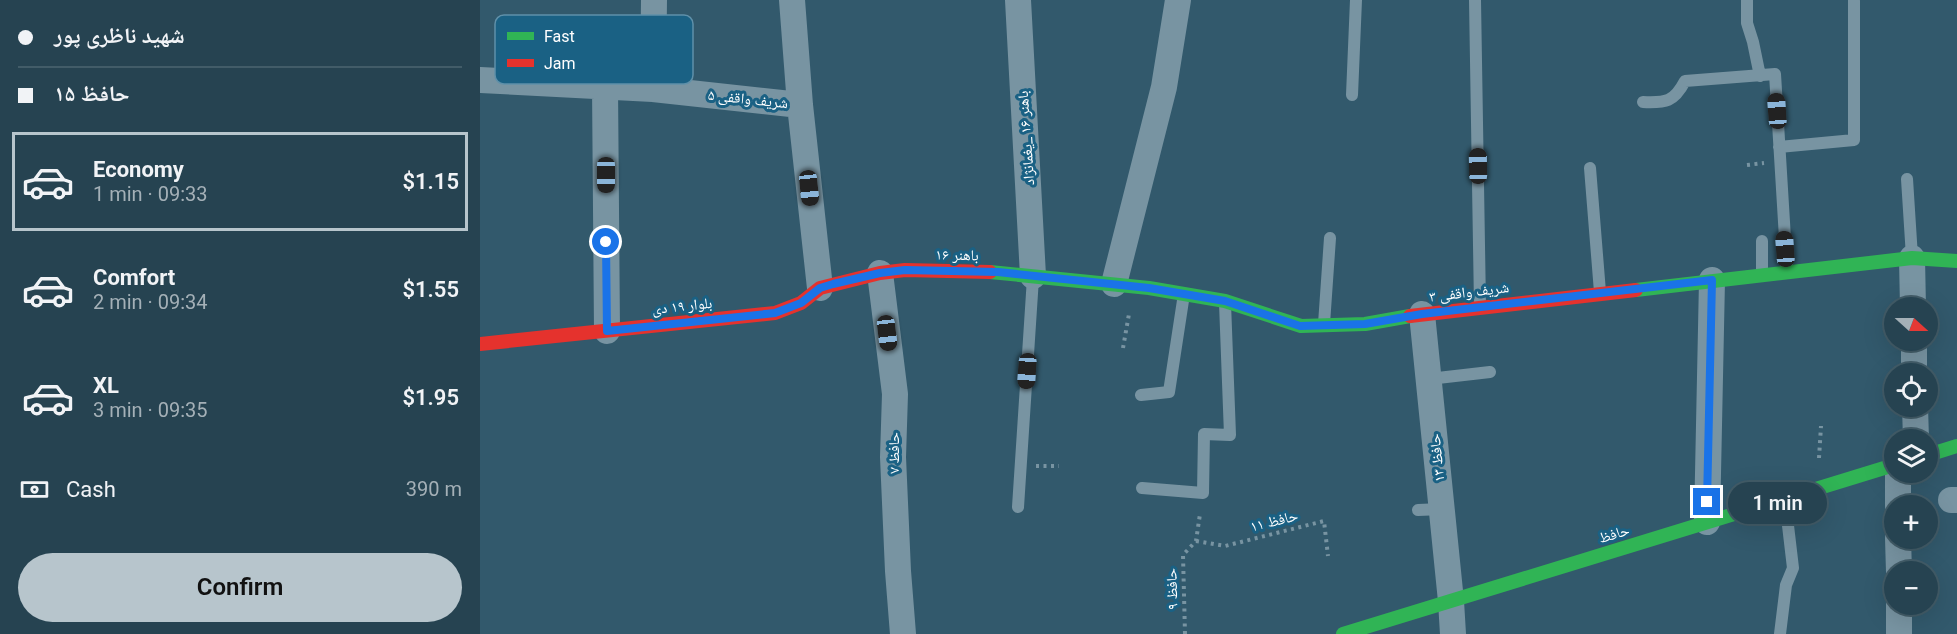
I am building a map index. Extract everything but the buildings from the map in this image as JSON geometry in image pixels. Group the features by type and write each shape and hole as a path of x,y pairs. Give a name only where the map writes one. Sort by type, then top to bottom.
{"street":[{"path":"654,0 654,15"},
{"path":"792,0 800,105 820,288"},
{"name":"باهنر ۱۶ _یغمانژاد","path":"1018,0 1033,276"},
{"path":"1124,285 1164,87 1178,0"},
{"name":"شریف واقفی ۵","path":"480,80 495,81"},
{"name":"شریف واقفی ۵","path":"563,84 653,89 800,105"},
{"path":"653,84 653,89"},
{"path":"605,86 607,331"},
{"path":"1912,258 1913,297"},
{"name":"شریف واقفی ۳","path":"1033,276 1124,285 1225,301 1300,326 1365,324 1480,307 1912,258 1957,261"},
{"name":"باهنر ۱۶","path":"880,273 905,270 1033,276"},
{"name":"بلوار ۱۹ دی","path":"480,345 775,313 801,303 820,288 880,273"},
{"name":"حافظ ۷","path":"880,273 895,394 894,468 903,634"},
{"path":"1707,522 1712,280"},
{"name":"حافظ ۱۳","path":"1422,314 1429,379 1430,509 1451,601 1453,634"},
{"path":"1938,452 1957,446"},
{"name":"حافظ","path":"1343,634 1884,468"},
{"path":"1899,615 1899,634"}],"lane":[{"path":"1352,95 1356,0"},
{"path":"1475,0 1480,307"},
{"path":"1748,0 1747,23 1760,75"},
{"path":"1779,147 1854,140 1854,1"},
{"path":"1643,102 1664,103 1678,94 1685,81 1774,74 1787,271"},
{"path":"1590,168 1600,293"},
{"path":"1907,179 1912,258"},
{"path":"1324,325 1330,238"},
{"path":"1762,241 1762,274"},
{"path":"1017,507 1033,276"},
{"path":"1141,395 1169,392 1184,294"},
{"path":"1142,488 1203,493 1204,434 1230,435 1225,301"},
{"path":"1429,379 1490,372"},
{"path":"1780,634 1786,585 1793,568 1784,499"}],"path":[{"path":"1123,348 1124,285"},
{"name":"حافظ ۹","path":"1185,634 1183,555 1196,541 1200,514"},
{"name":"حافظ ۱۱","path":"1196,541 1225,546 1324,521 1328,556"}],"traffic: fast":[{"path":"1636,290 1912,258 1957,261"},
{"path":"990,272 1149,288 1225,301 1301,326 1365,324 1410,316"},
{"path":"1938,452 1957,446"},
{"path":"1343,634 1884,468"}],"traffic: jam":[{"path":"480,344 775,313 801,303 820,288 880,273 905,270 990,272"},
{"path":"1410,316 1636,290"}],"route":[{"path":"606,242 607,331 775,313 801,303 820,288 880,273 905,270 998,272 1149,288 1225,301 1300,326 1365,324 1422,314 1712,280 1707,502"}]}
